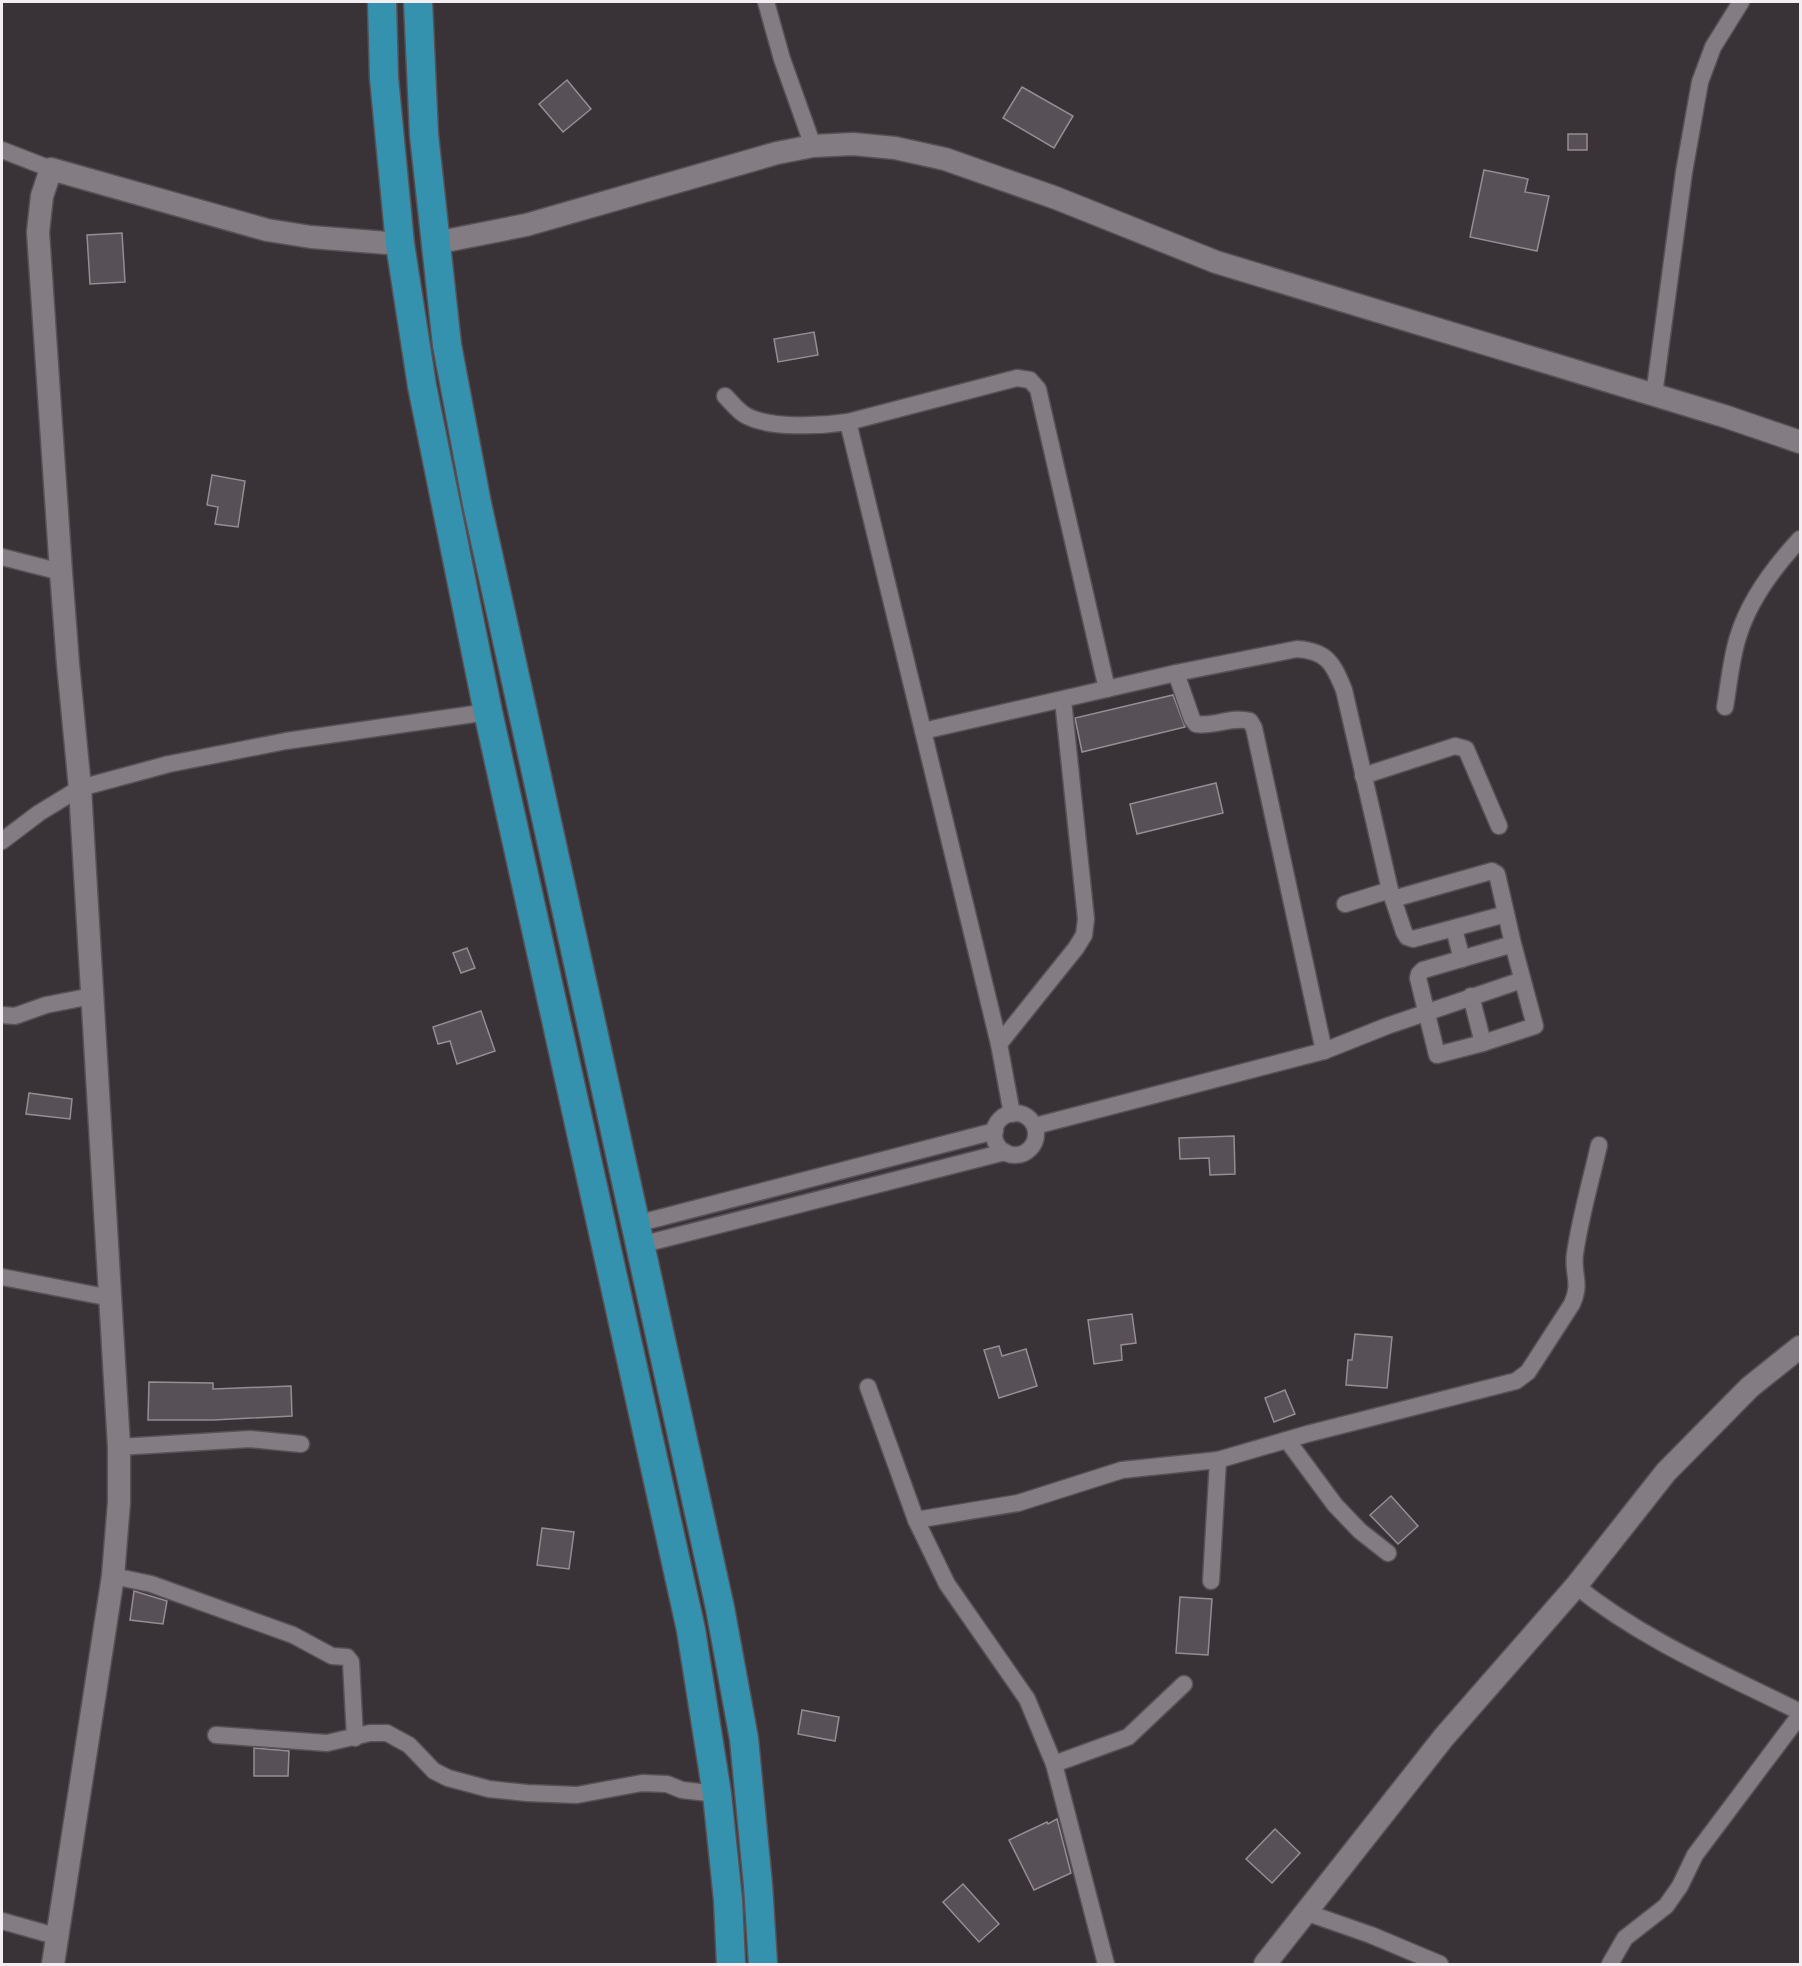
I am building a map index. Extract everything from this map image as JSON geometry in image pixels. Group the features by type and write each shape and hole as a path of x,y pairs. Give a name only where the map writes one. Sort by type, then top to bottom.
{"highway":[{"path":"382,2 384,78 400,244 422,386 488,712 692,1630 717,1794 728,1900 731,1965"},
{"path":"418,2 424,135 447,345 477,504 720,1608 744,1739 764,1965"}],"street":[{"path":"766,2 782,59 813,146"},
{"path":"1654,395 1684,172 1700,82 1713,47 1741,2"},
{"path":"435,243 526,225 777,153 813,146 853,144 895,148 945,159 1056,198 1216,262 1724,416 1800,442"},
{"path":"2,150 51,169 267,230 311,237 400,244"},
{"path":"51,169 42,196 38,232 61,572 80,788 119,1448 119,1502 113,1576 53,1965"},
{"path":"725,396 745,415 767,422 822,425 848,422 1017,378 1030,380 1038,389 1107,689"},
{"path":"848,422 999,1044 1012,1113"},
{"path":"1725,707 1737,639 1743,622 1771,574 1800,539"},
{"path":"2,557 61,572"},
{"path":"923,730 1176,673 1297,649 1314,650 1330,662 1344,690 1392,894 1407,937 1413,939 1506,914"},
{"path":"1176,673 1192,719 1196,724 1241,719 1250,721 1254,729 1324,1051"},
{"path":"999,1044 1084,935 1086,919 1063,700"},
{"path":"2,841 39,813 80,788 169,764 286,741 488,712"},
{"path":"1363,776 1461,746 1466,749 1499,826"},
{"path":"1345,904 1492,871 1497,874 1535,1026 1437,1055 1418,978 1419,974 1424,970 1513,944"},
{"path":"1454,929 1462,959"},
{"path":"1035,1126 1324,1051 1387,1026 1522,980"},
{"path":"2,1014 15,1016 46,1005 92,996"},
{"path":"1472,996 1483,1043"},
{"path":"638,1234 1005,1152 1018,1154 1029,1149 1036,1139 1035,1126 1025,1116 1012,1113 1000,1120 995,1131 997,1143 1005,1152"},
{"path":"638,1234 995,1131"},
{"path":"916,1520 1018,1503 1122,1470 1218,1460 1307,1434 1516,1381 1528,1372 1576,1296 1578,1285 1574,1257 1599,1145"},
{"path":"2,1277 111,1298"},
{"path":"1265,1965 1444,1737 1576,1586 1666,1472 1750,1387 1800,1347"},
{"path":"868,1387 916,1520 947,1584 1027,1699 1054,1764 1106,1965"},
{"path":"119,1448 250,1439 301,1444"},
{"path":"1287,1440 1335,1505 1360,1531 1389,1553"},
{"path":"1211,1581 1218,1460"},
{"path":"113,1576 151,1584 293,1635 332,1656 347,1658 351,1662 355,1738"},
{"path":"1576,1586 1612,1613 1673,1648 1800,1714 1695,1855 1680,1886 1666,1906 1625,1938 1610,1965"},
{"path":"1054,1764 1128,1737 1184,1684"},
{"path":"216,1736 317,1743 355,1738 370,1733 387,1733 409,1745 434,1771 448,1778 489,1790 577,1795 642,1783 667,1784 682,1790 717,1794"},
{"path":"1305,1912 1371,1935 1440,1965"},
{"path":"2,1921 58,1937"}],"building":[{"path":"567,80 591,109 563,132 539,104"},
{"path":"1022,87 1073,116 1054,148 1003,118"},
{"path":"1568,134 1587,134 1587,150 1568,150"},
{"path":"1484,170 1528,179 1525,192 1549,196 1537,251 1470,237"},
{"path":"122,233 125,282 90,284 87,235"},
{"path":"814,332 818,355 778,362 774,339"},
{"path":"212,475 245,481 238,527 215,524 218,507 207,505"},
{"path":"1173,695 1185,727 1082,752 1075,718"},
{"path":"1216,783 1223,813 1137,834 1130,804"},
{"path":"467,948 475,968 461,973 453,953"},
{"path":"481,1011 495,1051 457,1064 450,1041 438,1044 433,1027"},
{"path":"29,1093 72,1099 70,1119 26,1114"},
{"path":"1234,1136 1235,1174 1210,1175 1209,1158 1180,1159 1179,1138"},
{"path":"1132,1314 1136,1343 1121,1345 1122,1360 1094,1364 1088,1320"},
{"path":"1355,1334 1392,1337 1387,1388 1346,1385 1348,1360 1352,1360"},
{"path":"999,1346 1002,1356 1026,1349 1037,1386 999,1398 984,1350"},
{"path":"149,1382 213,1383 213,1389 291,1386 292,1416 213,1420 148,1420"},
{"path":"1285,1390 1295,1414 1274,1422 1265,1398"},
{"path":"1391,1496 1418,1526 1398,1544 1370,1515"},
{"path":"542,1528 574,1532 569,1569 537,1565"},
{"path":"134,1591 167,1601 163,1624 130,1620"},
{"path":"1180,1597 1212,1599 1208,1655 1176,1653"},
{"path":"802,1710 839,1717 835,1741 798,1734"},
{"path":"254,1748 289,1751 288,1776 254,1776"},
{"path":"1057,1819 1071,1873 1034,1890 1009,1840"},
{"path":"1275,1829 1300,1853 1272,1883 1246,1859"},
{"path":"963,1884 999,1924 979,1942 943,1902"}]}
